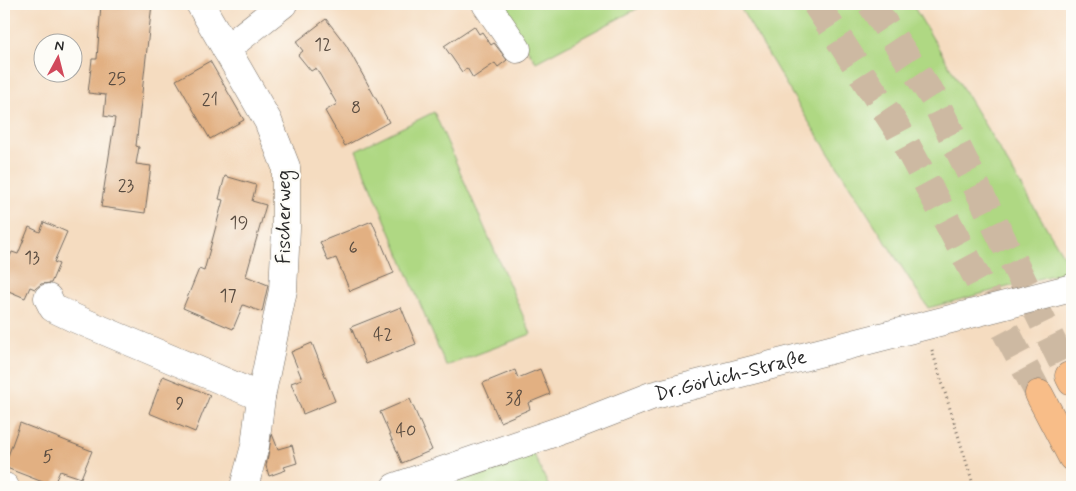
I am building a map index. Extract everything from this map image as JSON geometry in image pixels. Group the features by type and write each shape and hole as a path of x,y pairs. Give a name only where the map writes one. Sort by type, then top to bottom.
{"highway":[{"path":"1039,394 1072,457"}],"street":[{"name":"Fischerweg","path":"200,4 268,121 286,167 283,290 261,397 255,446 244,487"},
{"path":"226,49 283,4"},
{"path":"486,4 517,49"},
{"name":"Dr.Görlich-Straße","path":"395,487 579,424 651,396 1072,288"},
{"path":"48,298 53,308 74,318 261,397"}],"path":[{"path":"924,325 974,487"}],"green space":[{"path":"497,4 646,4 536,62"},
{"path":"738,4 912,4 1072,270 928,308 805,116"},
{"path":"434,112 531,334 446,366 356,150"},
{"path":"533,452 549,487 442,487 439,482"}],"building":[{"path":"101,4 152,4 136,146 139,147 136,164 151,166 145,213 101,207 115,118 104,116 106,95 88,93 92,59 97,59"},
{"path":"326,19 346,45 389,122 345,146 325,111 337,104 316,68 311,71 298,55 303,51 296,42"},
{"path":"474,26 479,34 482,32 491,45 494,43 507,60 498,67 495,63 473,78 467,68 462,72 444,46"},
{"path":"210,61 244,120 210,139 176,80"},
{"path":"225,176 256,185 252,201 266,205 246,276 268,285 262,312 243,305 233,329 183,308 199,269 204,271 223,200 219,199"},
{"path":"372,221 394,273 350,291 336,258 328,261 320,242"},
{"path":"44,222 67,232 54,262 59,264 51,283 41,284 35,289 30,287 25,298 4,289 4,271 12,252 18,254 29,227 40,232"},
{"path":"401,307 416,344 366,364 351,327"},
{"path":"312,343 335,401 303,414 291,383 302,379 291,352"},
{"path":"540,369 550,394 528,403 530,409 500,422 483,383 515,370 518,378"},
{"path":"163,376 210,395 195,432 149,413"},
{"path":"410,399 432,450 402,463 380,412"},
{"path":"20,423 92,451 81,478 60,471 53,486 4,467"},
{"path":"272,434 278,449 292,445 297,463 284,467 286,470 269,476 266,466"}],"tunnel":[{"path":"816,4 899,131 1039,394"},
{"path":"871,4 933,97 1069,376"}]}
